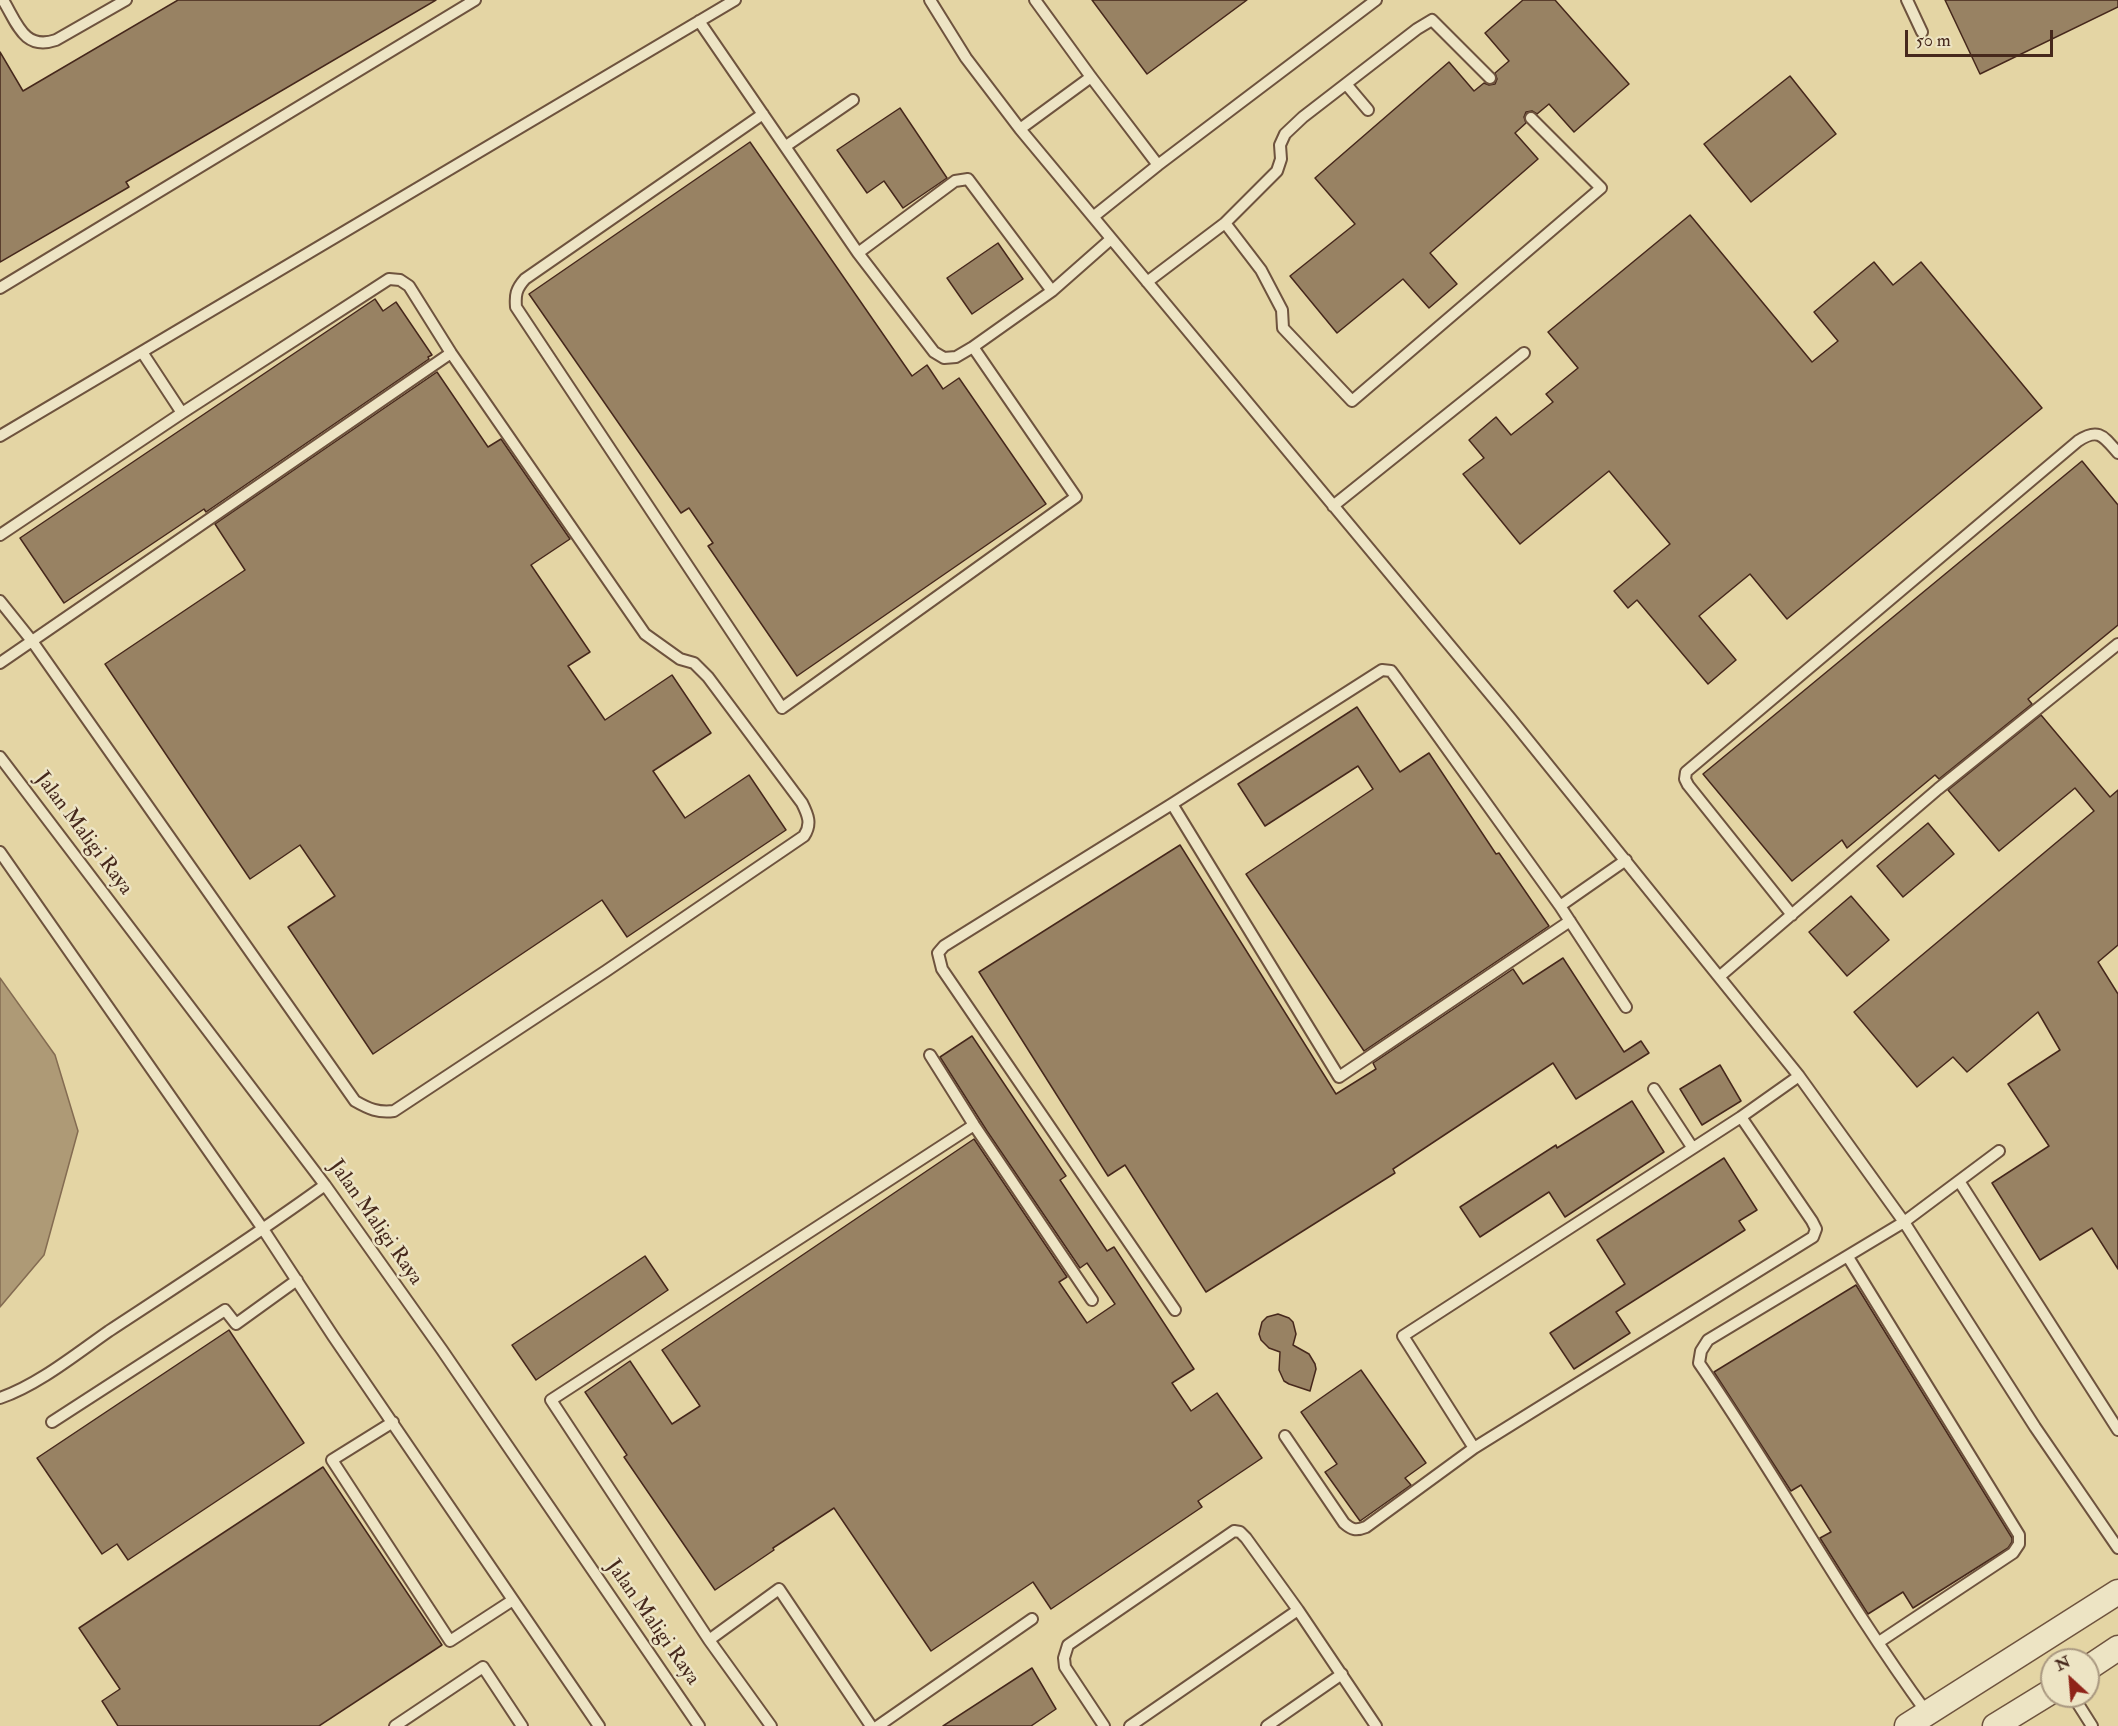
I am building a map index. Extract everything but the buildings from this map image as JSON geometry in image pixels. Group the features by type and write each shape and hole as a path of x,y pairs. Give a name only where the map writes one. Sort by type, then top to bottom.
{"street":[{"path":"1917,1720 2118,1592"},
{"path":"2100,1660 2118,1648"},
{"path":"1995,1726 2040,1698"}],"lane":[{"path":"3,0 24,35 33,42 44,44 56,40 126,0"},
{"path":"0,288 475,0"},
{"path":"0,436 735,0"},
{"path":"930,0 966,58 1020,129 1511,719 1799,1076 1904,1222 2035,1427 2118,1548"},
{"path":"1035,0 1090,78 1158,165"},
{"path":"1093,217 1376,0"},
{"path":"1907,0 1922,32"},
{"path":"1147,282 1225,223 1276,171 1281,159 1280,144 1285,134 1302,117 1432,20 1490,78"},
{"path":"699,21 858,254 934,352 944,358 956,357 1052,291 1111,239"},
{"path":"1020,129 1090,78"},
{"path":"1346,84 1368,110"},
{"path":"786,146 853,100"},
{"path":"763,114 525,279 517,288 515,297 516,308 782,708 1076,497 973,346"},
{"path":"1225,223 1261,270 1282,310 1283,328 1352,401 1601,188 1532,118"},
{"path":"858,254 955,181 968,179 1052,291"},
{"path":"0,535 182,413 389,279 400,280 409,286 450,353 645,634 680,659 694,663 708,677 802,803 809,817 809,829 804,836 606,971 404,1105 394,1111 381,1112 368,1109 355,1101 32,642 0,601"},
{"path":"142,352 182,413"},
{"path":"0,663 450,353"},
{"path":"1333,506 1524,353"},
{"path":"1792,915 1688,784 1685,779 1686,772 2078,441 2098,433 2104,436 2118,453"},
{"path":"1719,977 1938,789 2118,644"},
{"path":"1175,1310 942,969 938,953 944,946 1172,804 1372,674 1382,670 1390,671 1560,906 1626,1006"},
{"name":"Jalan Maligi Raya","path":"0,756 325,1185 699,1726"},
{"path":"1172,804 1339,1077 1570,921"},
{"path":"0,852 263,1229 333,1336 599,1726"},
{"path":"1560,906 1626,860"},
{"path":"930,1055 974,1125 1092,1300"},
{"path":"1474,1448 1403,1336 1741,1117 1799,1076"},
{"path":"1654,1089 1692,1147"},
{"path":"1285,1436 1340,1518 1352,1530 1366,1527 1474,1448 1813,1237 1816,1229 1812,1221 1741,1117"},
{"path":"771,1726 709,1640 551,1400 974,1125"},
{"path":"1917,1720 1902,1678 1700,1363 1701,1351 1708,1340 1904,1222 2000,1151"},
{"path":"1959,1181 2118,1430"},
{"path":"0,1398 24,1388 263,1229 325,1185"},
{"path":"1848,1257 2019,1535 2019,1545 2013,1552 1879,1642"},
{"path":"52,1422 225,1310 236,1324 297,1280"},
{"path":"393,1422 332,1460 450,1641 513,1600"},
{"path":"1104,1726 1065,1667 1064,1658 1068,1645 1234,1531 1240,1532 1246,1538 1298,1610 1376,1726"},
{"path":"709,1640 778,1589 871,1726"},
{"path":"1130,1726 1298,1610"},
{"path":"878,1726 1032,1619"},
{"path":"395,1726 483,1667 522,1726"},
{"path":"1267,1726 1342,1674"},
{"path":"2081,1708 2092,1726"}],"shaded area":[{"path":"0,978 55,1055 78,1131 44,1255 0,1307"}]}
